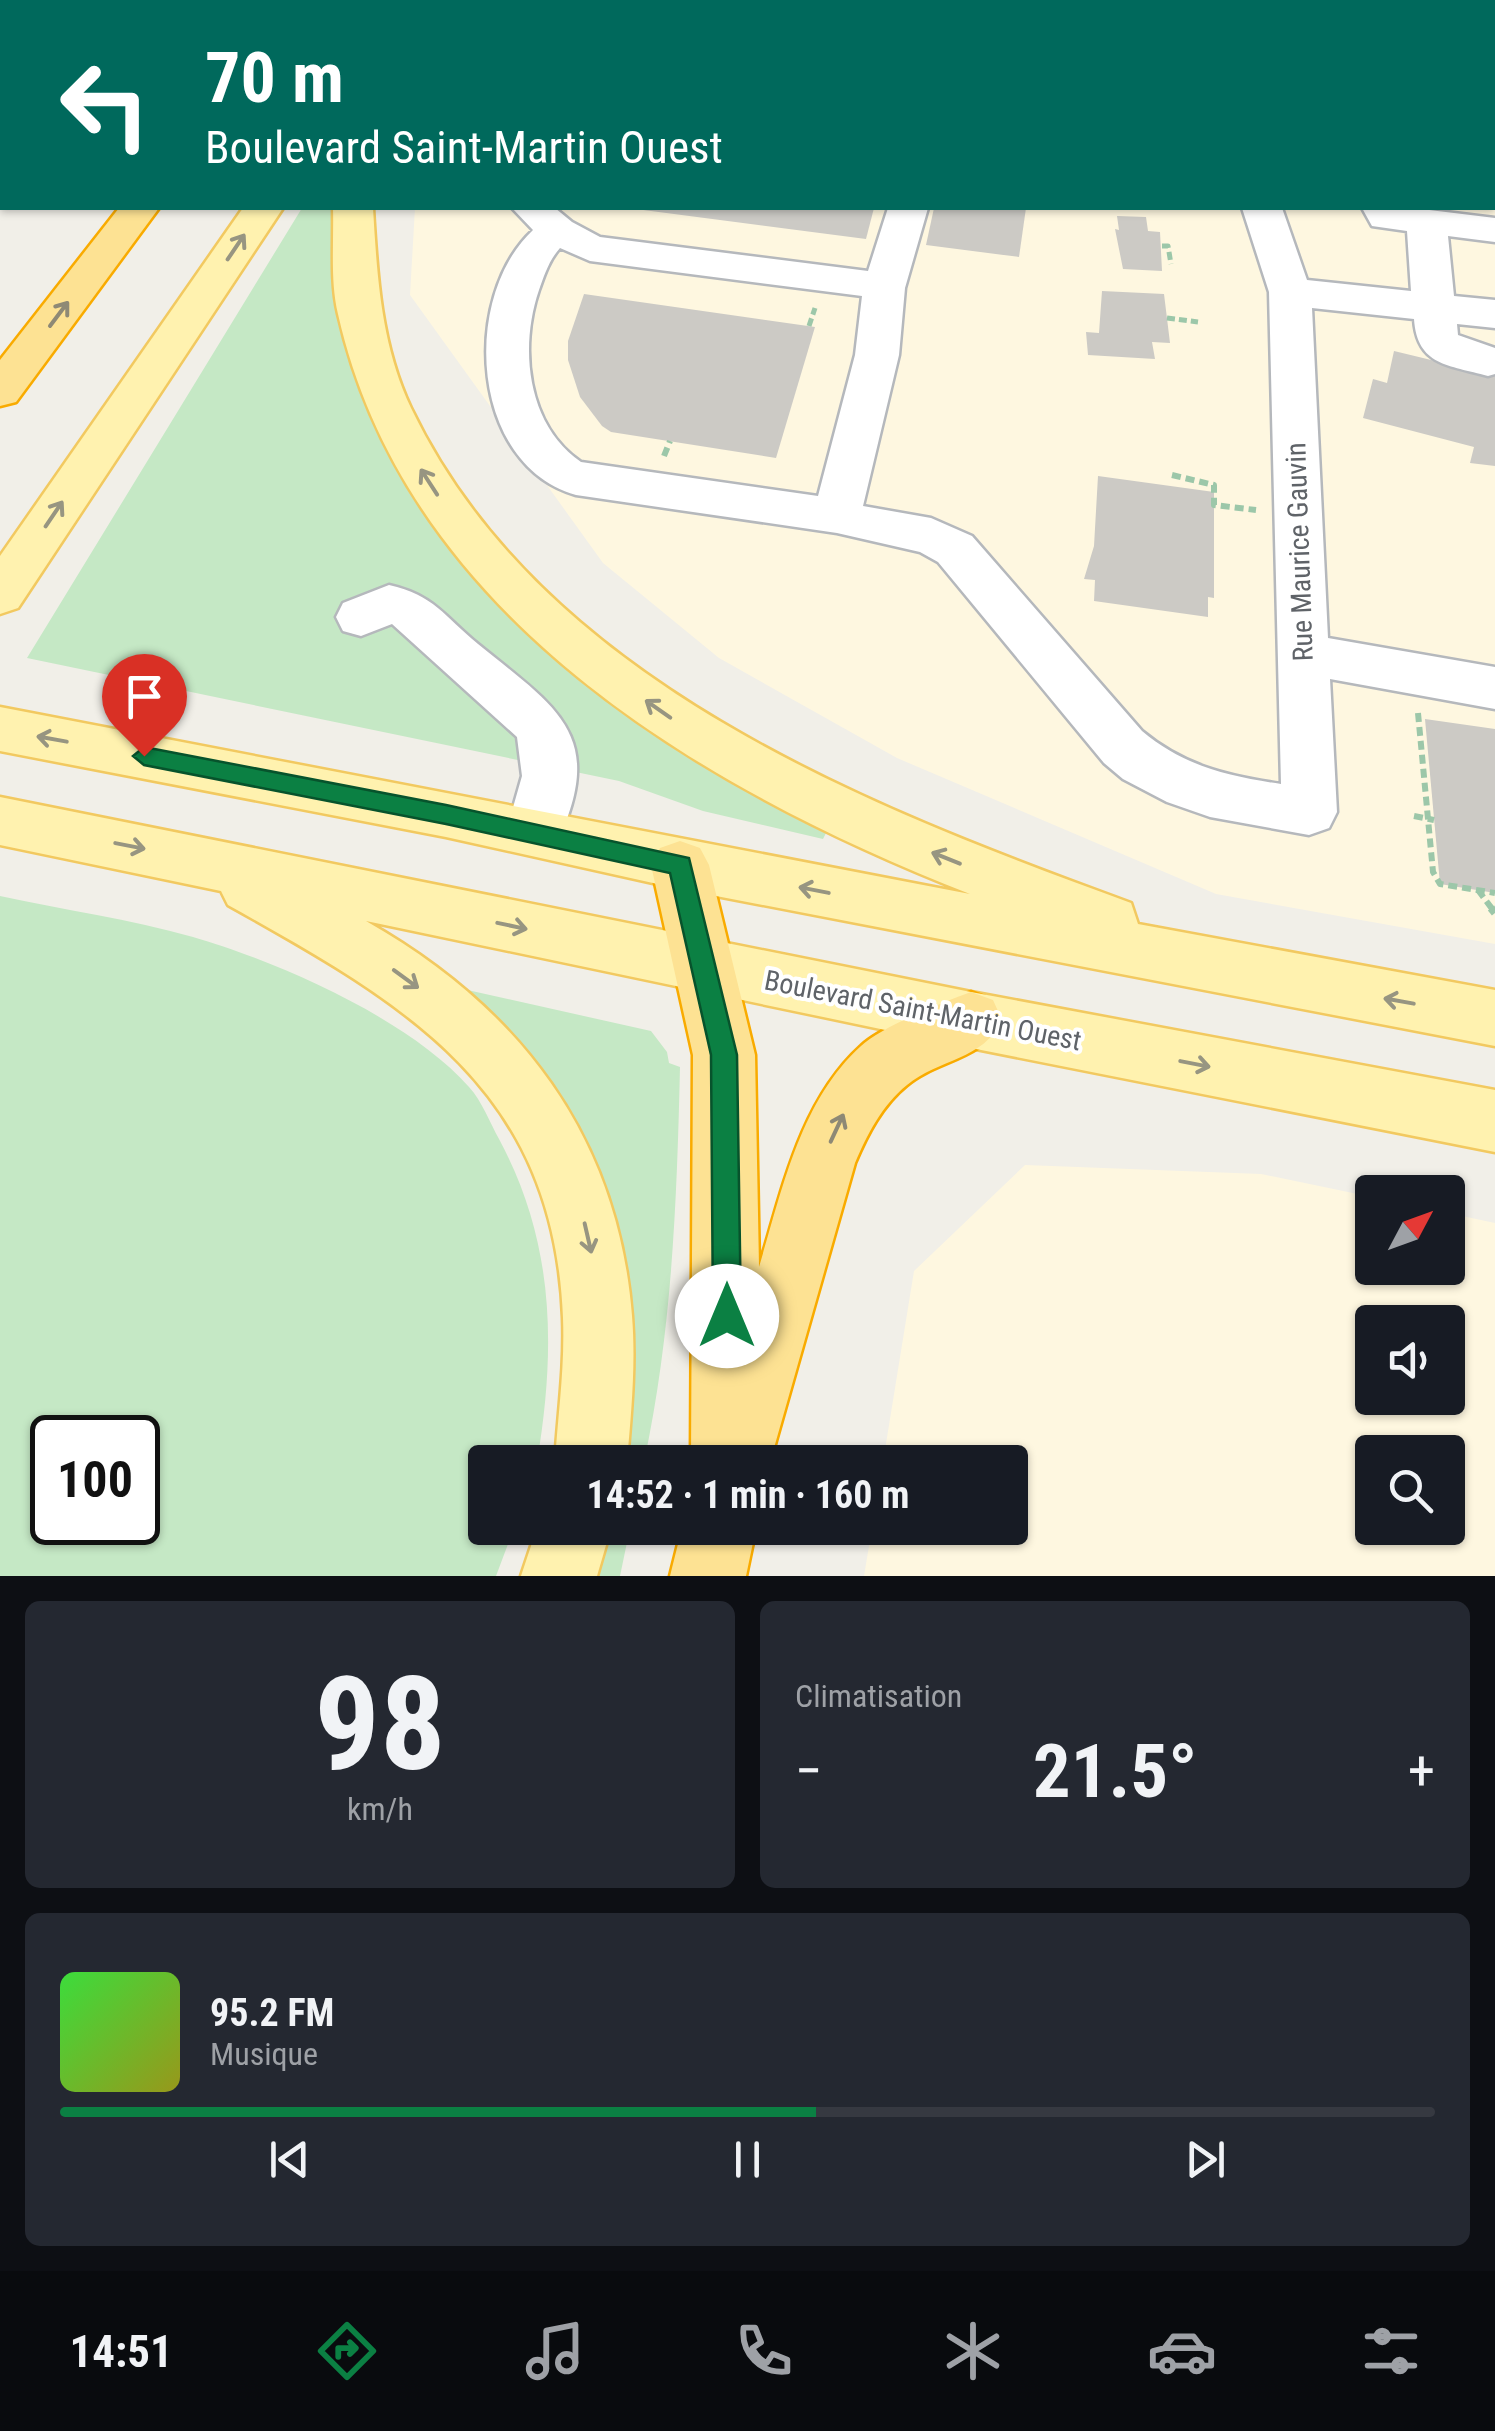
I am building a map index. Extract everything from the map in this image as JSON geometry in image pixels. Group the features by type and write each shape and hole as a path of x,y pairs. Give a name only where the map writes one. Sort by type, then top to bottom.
{"highway":[{"path":"0,392 137,210"},
{"path":"680,865 724,1055 726,1445"},
{"path":"742,1445 837,1126 866,1082 886,1064 970,1020"},
{"path":"708,1576 715,1545"}],"main road":[{"path":"0,595 262,210"},
{"path":"352,210 351,263 358,316 375,376 394,420 424,476 467,534 532,607 580,650 702,738 833,810 1037,894 1253,975"},
{"path":"0,729 534,832 680,865 1495,1018"},
{"name":"Boulevard Saint-Martin Ouest","path":"0,821 970,1020 1495,1121"},
{"path":"202,860 401,974 472,1030 518,1081 536,1108 573,1188 594,1263 600,1358 592,1445"},
{"path":"559,1576 569,1545"}],"street":[{"path":"884,286 590,248 545,219 540,244 509,313 504,344 506,380 518,415 557,469 576,478 838,516 877,355 884,286 907,210"},
{"name":"Rue Maurice Gauvin","path":"838,516 951,544 1123,747 1160,776 1191,790 1309,812 1290,292 1263,210"},
{"path":"1383,210 1386,217 1495,230"},
{"path":"1426,221 1440,344 1488,361"},
{"path":"1290,292 1495,314"},
{"path":"361,616 388,604 407,608 536,722 545,734 551,758 550,776 534,832"},
{"path":"1303,654 1495,688"}],"path":[{"path":"1162,246 1168,246 1171,264"},
{"path":"1168,318 1198,322"},
{"path":"1172,475 1214,485 1214,504 1272,512"},
{"path":"1418,712 1433,872 1440,884 1495,892"},
{"path":"1414,816 1431,819"},
{"path":"1478,890 1495,913"}],"shaded area":[{"path":"415,210 1495,210 1495,944 1216,894 897,758 719,658 603,563 410,295"},
{"path":"1025,1165 1261,1174 1355,1193 1355,1285 1465,1285 1465,1217 1495,1223 1495,1576 864,1576 869,1545 1028,1545 1028,1445 886,1445 914,1271"}],"green space":[{"path":"301,210 334,210 341,316 371,415 420,505 484,587 561,661 646,725 736,782 828,829 823,839 703,811 619,781 27,658"},
{"path":"0,896 169,931 264,961 341,996 413,1038 443,1062 478,1099 517,1178 531,1217 541,1257 548,1337 539,1445 468,1445 468,1545 508,1545 496,1576 0,1576"},
{"path":"454,987 651,1031 667,1052 669,1063 680,1067 667,1315 647,1445 619,1445 626,1360 569,1124 527,1051"},
{"path":"598,1545 626,1545 620,1576 589,1576"}],"building":[{"path":"643,210 873,210 866,239"},
{"path":"934,210 1026,210 1019,257 926,245"},
{"path":"1117,216 1146,217 1148,231 1160,232 1162,271 1123,269 1115,229 1119,230"},
{"path":"1102,291 1164,294 1170,343 1152,342 1155,359 1088,355 1086,332 1099,333"},
{"path":"584,294 815,327 776,458 611,432 602,426 580,397 568,360 568,341"},
{"path":"1495,349 1495,466 1470,463 1474,447 1363,418 1373,379 1387,383 1394,351 1485,373"},
{"path":"1098,476 1214,492 1214,598 1208,597 1208,617 1094,601 1095,580 1084,579 1094,546"},
{"path":"1425,719 1495,729 1495,893 1440,884"}],"route":[{"path":"144,756 446,814 680,865 724,1055 728,1128 727,1316"}]}
